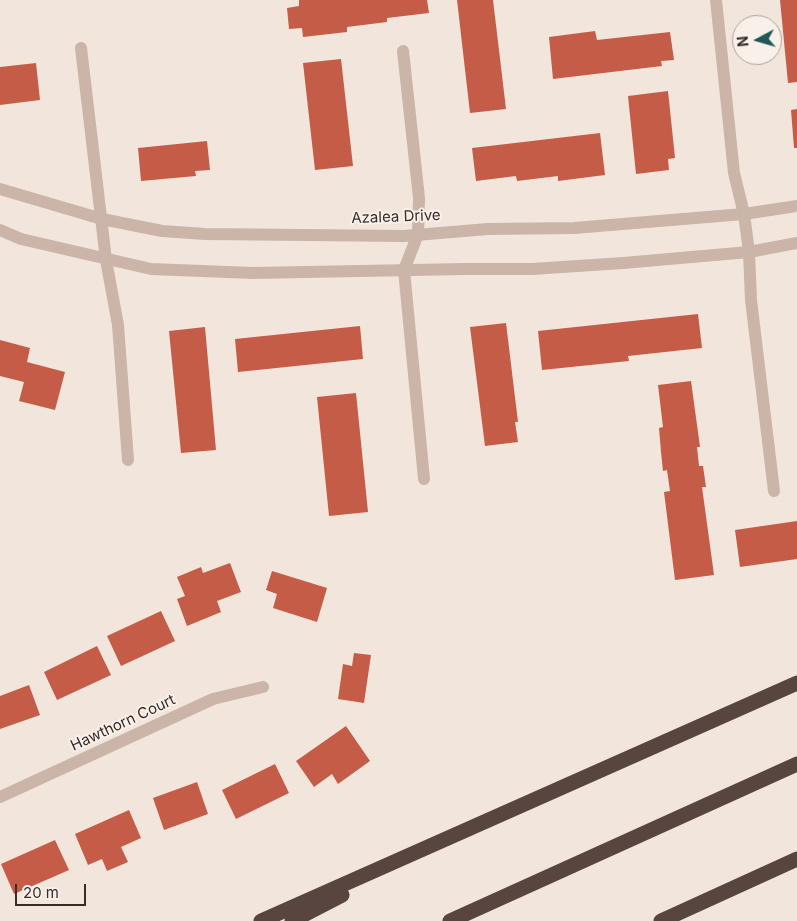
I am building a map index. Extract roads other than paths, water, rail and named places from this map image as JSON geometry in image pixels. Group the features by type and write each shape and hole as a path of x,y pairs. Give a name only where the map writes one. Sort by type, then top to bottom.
{"highway":[{"path":"261,921 797,683"},
{"path":"450,921 797,764"},
{"path":"292,921 474,827"},
{"path":"661,921 797,859"}],"street":[{"path":"716,0 734,174 744,214 749,252 751,300 774,491"},
{"path":"81,48 106,260 118,325 128,460"},
{"path":"403,51 420,198 418,234 404,270 424,479"},
{"name":"Azalea Drive","path":"0,188 102,219 162,232 205,234 404,236 488,229 574,228 744,214 797,206"},
{"path":"0,230 21,239 151,269 253,273 532,269 624,264 749,252 797,243"},
{"name":"Hawthorn Court","path":"0,797 213,699 263,687"}]}
